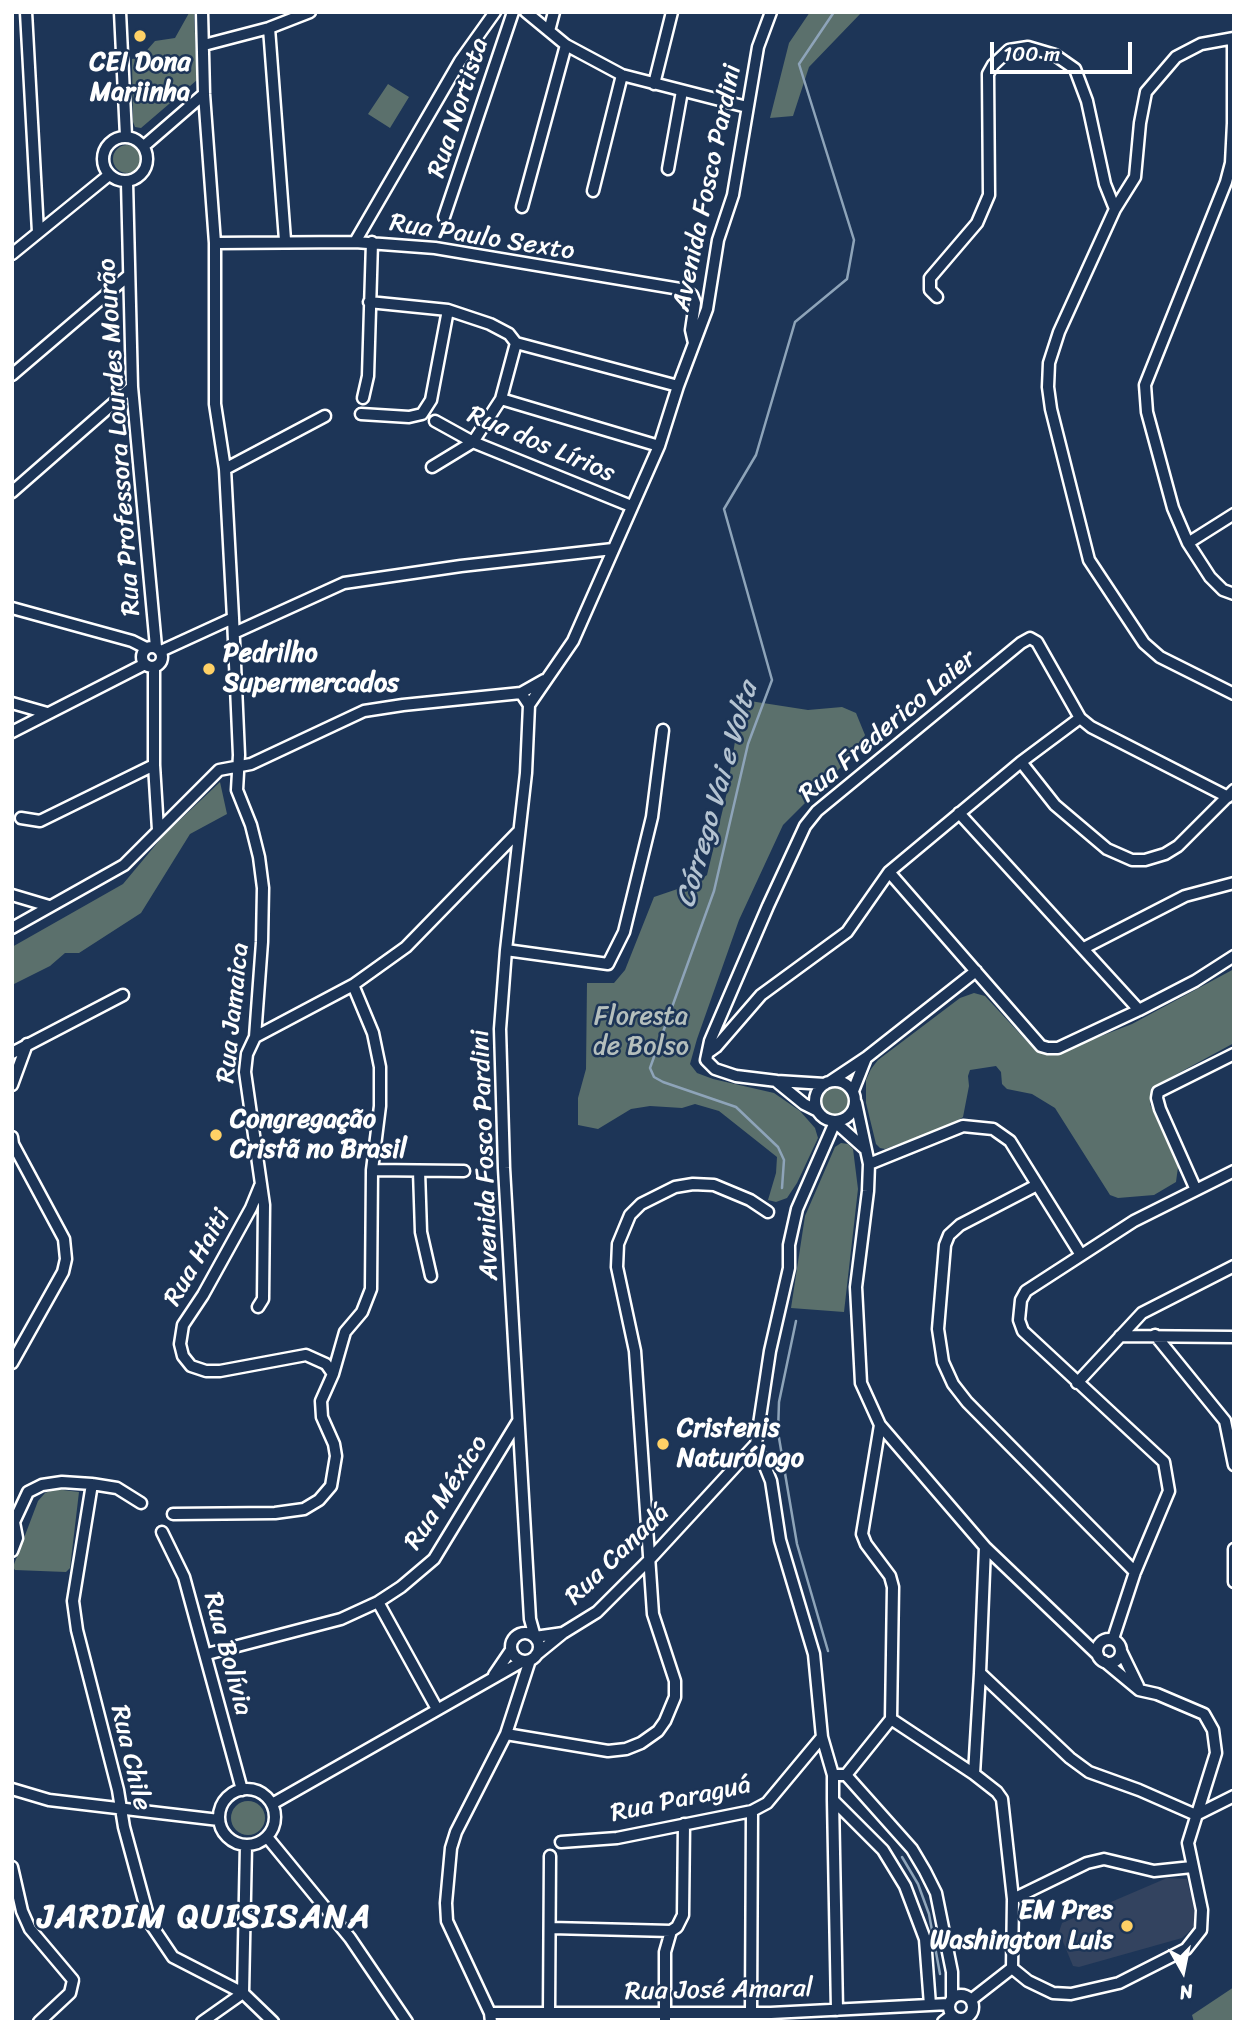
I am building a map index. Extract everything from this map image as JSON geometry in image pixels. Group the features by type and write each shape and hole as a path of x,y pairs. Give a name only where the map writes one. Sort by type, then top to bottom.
{"street":[{"path":"26,12 38,232"},
{"path":"120,12 127,136"},
{"name":"Rua Jamaica","path":"202,12 204,94 215,243 215,404 225,469 239,755 237,790 251,825 263,888 255,1037 247,1054 244,1072 264,1205 263,1299 258,1307"},
{"path":"204,45 269,27 310,12"},
{"path":"355,242 460,61 495,12"},
{"name":"Rua Nortista","path":"444,217 513,12"},
{"path":"526,12 566,45 622,75 747,107"},
{"path":"549,31 554,12"},
{"path":"654,84 673,12"},
{"name":"Avenida Fosco Pardini","path":"535,1637 530,1619 504,1168 500,1029 526,773 529,705 573,641 659,446 707,309 718,240 733,195 758,47 771,12"},
{"path":"269,27 285,240"},
{"path":"1234,594 1223,590 1210,577 1188,543 1173,508 1147,412 1145,385 1226,182 1231,163 1233,39 1201,44 1176,57 1146,92 1135,177 1115,209 1059,332 1049,363 1048,387 1088,559 1144,643 1160,657 1234,694"},
{"path":"522,207 566,45"},
{"path":"937,297 930,289 930,278 977,223 989,195 988,74 993,65 1009,50 1028,47 1055,55 1075,69 1087,101 1105,184 1115,209"},
{"path":"593,191 622,75"},
{"path":"668,169 682,91"},
{"path":"144,146 204,94"},
{"path":"127,136 144,146 147,153 146,169 141,175 121,181 109,175 102,161 106,146 119,137 127,136"},
{"path":"12,254 109,175"},
{"name":"Rua Professora Lourdes Mourão","path":"127,181 132,387 154,649 142,657 149,665"},
{"name":"Rua Paulo Sexto","path":"215,243 285,240 372,242 435,248 680,289 692,295 695,303 691,330 694,343"},
{"path":"363,398 368,376 372,242"},
{"path":"12,375 128,276"},
{"path":"369,302 448,310 490,324 509,334 516,343 678,386"},
{"path":"361,414 409,417 422,414 431,400 448,310"},
{"path":"432,467 473,442 501,399 516,343"},
{"path":"12,492 132,387"},
{"path":"501,399 659,446"},
{"path":"225,469 325,416"},
{"name":"Rua dos Lírios","path":"435,421 473,442 631,506"},
{"path":"1188,543 1234,514"},
{"path":"234,633 344,583 461,566 613,549"},
{"path":"12,608 132,641 154,649 162,660 12,732"},
{"path":"154,649 233,618"},
{"name":"Rua Frederico Laier","path":"709,1052 710,1041 805,826 817,811 1030,638 1037,642 1080,718"},
{"path":"149,665 158,830"},
{"path":"12,929 48,906 124,865 219,770 251,764 364,711 521,693 549,678"},
{"path":"521,693 529,705"},
{"path":"12,703 47,713"},
{"path":"853,1091 843,1083 777,1082 736,1076 715,1069 706,1060 709,1052 761,995 848,932 889,872 1021,762 1080,718 1090,727 1231,794 1178,846 1165,854 1145,860 1132,860 1107,849 1055,805 1021,762"},
{"path":"506,950 608,964 624,932 652,817 663,730"},
{"path":"21,818 40,821 154,765"},
{"path":"959,813 1139,1010"},
{"path":"255,1037 353,985 415,938 518,832"},
{"path":"889,872 1041,1045 1048,1048 1058,1048 1139,1010 1195,981 1234,956"},
{"path":"1084,948 1185,896 1234,883"},
{"path":"12,895 48,906"},
{"path":"816,1110 817,1092 867,1057 976,971"},
{"path":"173,1514 275,1513 304,1509 319,1500 331,1486 334,1444 322,1417 321,1401 333,1374 345,1332 362,1312 371,1289 372,1170 380,1106 380,1067 373,1033 353,985"},
{"path":"12,1052 123,995"},
{"path":"12,1085 27,1044"},
{"path":"1196,1190 1160,1109 1158,1092 1234,1054"},
{"path":"867,1057 853,1091 869,1164 856,1287 861,1382 880,1425 985,1547 1101,1658 1139,1690 1157,1694 1205,1714 1213,1730 1216,1753 1188,1843 1202,1910 1201,1930 1186,1949 1119,1983 1071,1994 1053,1993 1028,1981 1012,1968"},
{"path":"777,1082 864,1147"},
{"path":"830,1121 841,1121 851,1114 856,1103"},
{"path":"830,1121 826,1140 797,1209 789,1245 789,1268 770,1351 756,1444 771,1481 780,1540 814,1654 822,1737 832,1774 837,2010"},
{"path":"869,1164 962,1126 993,1129 1010,1141 1081,1255"},
{"path":"12,1137 13,1144 64,1238 66,1259 62,1272 12,1363"},
{"path":"372,1170 464,1171"},
{"path":"419,1171 421,1232 431,1276"},
{"path":"1113,1640 1135,1572 1169,1492 1164,1462 1023,1331 1019,1320 1021,1300 1026,1291 1133,1221 1234,1171"},
{"name":"Rua Haiti","path":"260,1185 251,1208 203,1295 183,1325 180,1344 183,1356 191,1366 206,1371 220,1371 306,1355 326,1364 333,1374"},
{"path":"506,1734 608,1751 626,1749 641,1743 658,1731 675,1697 675,1681 653,1614 635,1351 617,1267 618,1244 630,1216 641,1204 675,1187 714,1185 735,1192 768,1212"},
{"path":"1037,1185 960,1225 950,1235 945,1245 938,1329 943,1362 953,1384 967,1402 1135,1572"},
{"path":"1077,1383 1142,1313 1234,1266"},
{"path":"1155,1335 1225,1421 1234,1465"},
{"path":"1119,1336 1234,1337"},
{"name":"Rua México","path":"207,1654 341,1619 378,1602 401,1587 434,1559 519,1420"},
{"path":"846,1775 891,1719 893,1587 890,1576 866,1544 862,1534 880,1425"},
{"name":"Rua Canadá","path":"492,1678 530,1659 563,1633 597,1612 756,1444"},
{"path":"12,1551 16,1538 13,1517 28,1492 42,1485 62,1482 92,1483 117,1488 141,1503"},
{"name":"Rua Chile","path":"92,1483 74,1601 77,1630 150,1923 173,1957 243,1993 273,2022"},
{"name":"Rua Bolívia","path":"162,1532 184,1577 242,1790"},
{"path":"974,1774 985,1547"},
{"path":"1234,1549 1234,1582"},
{"path":"378,1602 437,1709"},
{"path":"272,1804 492,1678 511,1650 512,1641 530,1619"},
{"path":"518,1635 527,1633 535,1637 563,1633"},
{"path":"491,2017 447,1921 451,1848 456,1832 506,1734 530,1659 538,1644 535,1637"},
{"path":"1101,1658 1099,1644 1105,1640 1113,1640 1119,1644 1139,1690"},
{"path":"511,1650 515,1657 530,1659"},
{"path":"1101,1658 1115,1661 1121,1651"},
{"path":"980,1673 1070,1758 1089,1772 1196,1815"},
{"path":"891,1719 974,1774 1002,1799 1013,1899 1012,1968"},
{"name":"Rua Paraguá","path":"561,1842 617,1838 752,1811 767,1803 822,1737"},
{"path":"832,1774 846,1775 912,1849 936,1893 952,1972 949,2010"},
{"path":"12,1789 49,1800 219,1820"},
{"path":"242,1790 259,1792 272,1804 275,1821 267,1837 261,1842 246,1845 231,1840 221,1828 219,1820 222,1804 227,1797 242,1790"},
{"path":"1196,1815 1234,1796"},
{"path":"833,1800 883,1850 905,1886 925,1939 930,2005"},
{"path":"751,2012 752,1811"},
{"path":"551,1928 671,1931 677,1927 683,1915 684,1825"},
{"path":"267,1837 349,1937 407,2022"},
{"path":"202,2022 243,1993 246,1845"},
{"path":"549,2013 550,1856"},
{"path":"1013,1899 1087,1863 1104,1859 1154,1871 1192,1867"},
{"path":"12,1867 22,1911 30,1929 73,1980 70,1993 39,2022"},
{"path":"665,2018 665,1952 671,1931"},
{"path":"971,2000 1012,1968"},
{"path":"962,1994 971,2000 973,2007 969,2018 961,2019 949,2010 962,1994"},
{"name":"Rua José Amaral","path":"491,2017 549,2013 665,2018 751,2012 771,2017 930,2005 949,2010"}],"shaded area":[{"name":"EM Pres Washington Luis","path":"1167,1878 1187,1879 1197,1921 1191,1930 1182,1938 1079,1967 1073,1966 1059,1932 1062,1923"}],"green space":[{"path":"810,12 862,12 809,67 793,116 770,118 789,43"},
{"path":"189,13 194,13 197,80 141,128 135,127 132,59 141,57 155,41 175,38"},
{"path":"388,84 409,97 390,128 368,114"},
{"path":"127,145 137,149 141,159 137,169 127,173 117,169 113,159 117,149"},
{"name":"Floresta de Bolso","path":"750,701 808,710 842,707 856,713 865,735 858,750 783,825 739,920 690,1064 697,1073 713,1079 774,1093 800,1111 815,1128 818,1138 797,1183 787,1198 776,1202 768,1200 776,1173 777,1157 719,1111 695,1104 682,1108 650,1106 631,1109 598,1129 578,1125 578,1098 586,1069 587,983 614,983 625,970 654,897 698,882 707,875 727,792 741,703"},
{"path":"220,782 227,814 190,834 141,913 79,953 65,953 50,966 12,985 12,947 123,884 163,836"},
{"path":"1234,969 1234,1043 1151,1088 1150,1104 1178,1167 1176,1182 1154,1195 1118,1198 1110,1195 1055,1108 1032,1094 1007,1089 1002,1084 1001,1072 996,1066 970,1070 963,1117 949,1126 885,1149 876,1144 866,1103 866,1080 871,1069 878,1060 960,998 974,993 985,996 1035,1050 1048,1055 1132,1024"},
{"path":"835,1086 846,1090 850,1101 846,1112 835,1116 824,1112 820,1101 824,1090"},
{"path":"841,1143 848,1144 853,1149 858,1189 844,1312 791,1308 805,1216 835,1147"},
{"path":"55,1489 79,1492 70,1568 66,1572 15,1570 13,1567 38,1501 45,1493"},
{"path":"248,1801 260,1806 265,1818 260,1830 248,1835 236,1830 231,1818 236,1806"},
{"path":"1234,1987 1234,2022 1194,2022 1192,2015"}],"waterway":[{"name":"Córrego Vai e Volta","path":"782,1188 784,1160 778,1147 736,1107 663,1082 654,1077 650,1068 714,891 748,744 772,680 724,509 756,455 795,322 847,279 854,240 799,64 834,12"},
{"path":"796,1321 779,1402 778,1432 797,1544 828,1651"},
{"path":"902,1857 918,1884 929,1914 940,1974"}],"place":[{"name":"CEI Dona Mariinha","path":"140,36"},
{"name":"Pedrilho Supermercados","path":"209,669"},
{"name":"Congregação Cristã no Brasil","path":"216,1135"},
{"name":"Cristenis Naturólogo","path":"663,1444"},
{"name":"EM Pres Washington Luis","path":"1127,1926"}],"district":[{"name":"JARDIM QUISISANA","path":"205,1919"}]}
